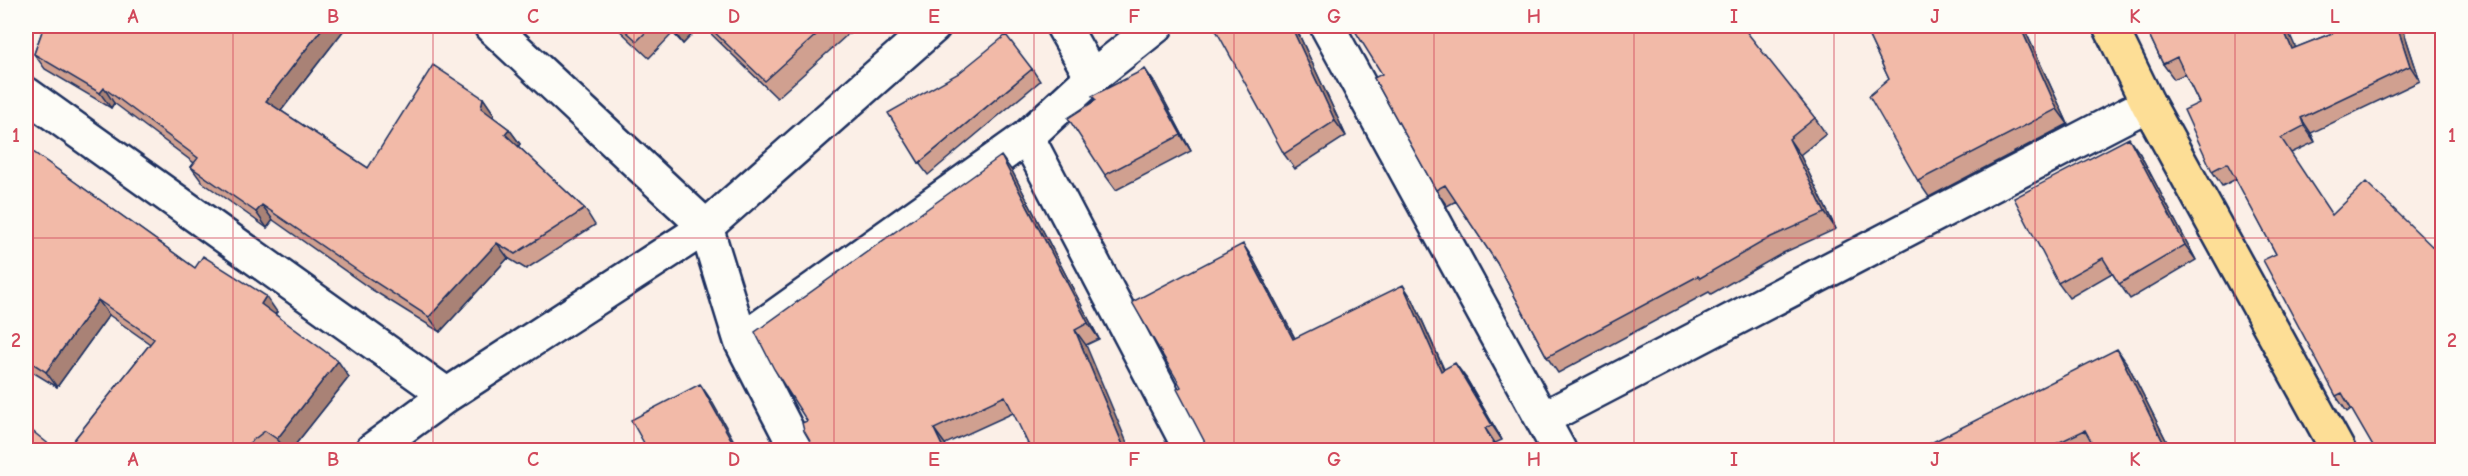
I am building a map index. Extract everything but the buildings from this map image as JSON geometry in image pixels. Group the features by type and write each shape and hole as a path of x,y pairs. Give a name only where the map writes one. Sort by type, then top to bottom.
{"main road":[{"path":"2110,26 2148,104 2338,450"}],"street":[{"path":"490,26 706,227 741,340 797,450"},
{"path":"372,450 447,395 706,227 934,26"},
{"path":"1063,26 1092,77"},
{"path":"741,340 1027,136 1092,77 1156,26"},
{"path":"1327,26 1559,450"},
{"path":"26,94 447,395"},
{"path":"1542,419 2148,104"},
{"path":"1027,136 1191,450"}]}
